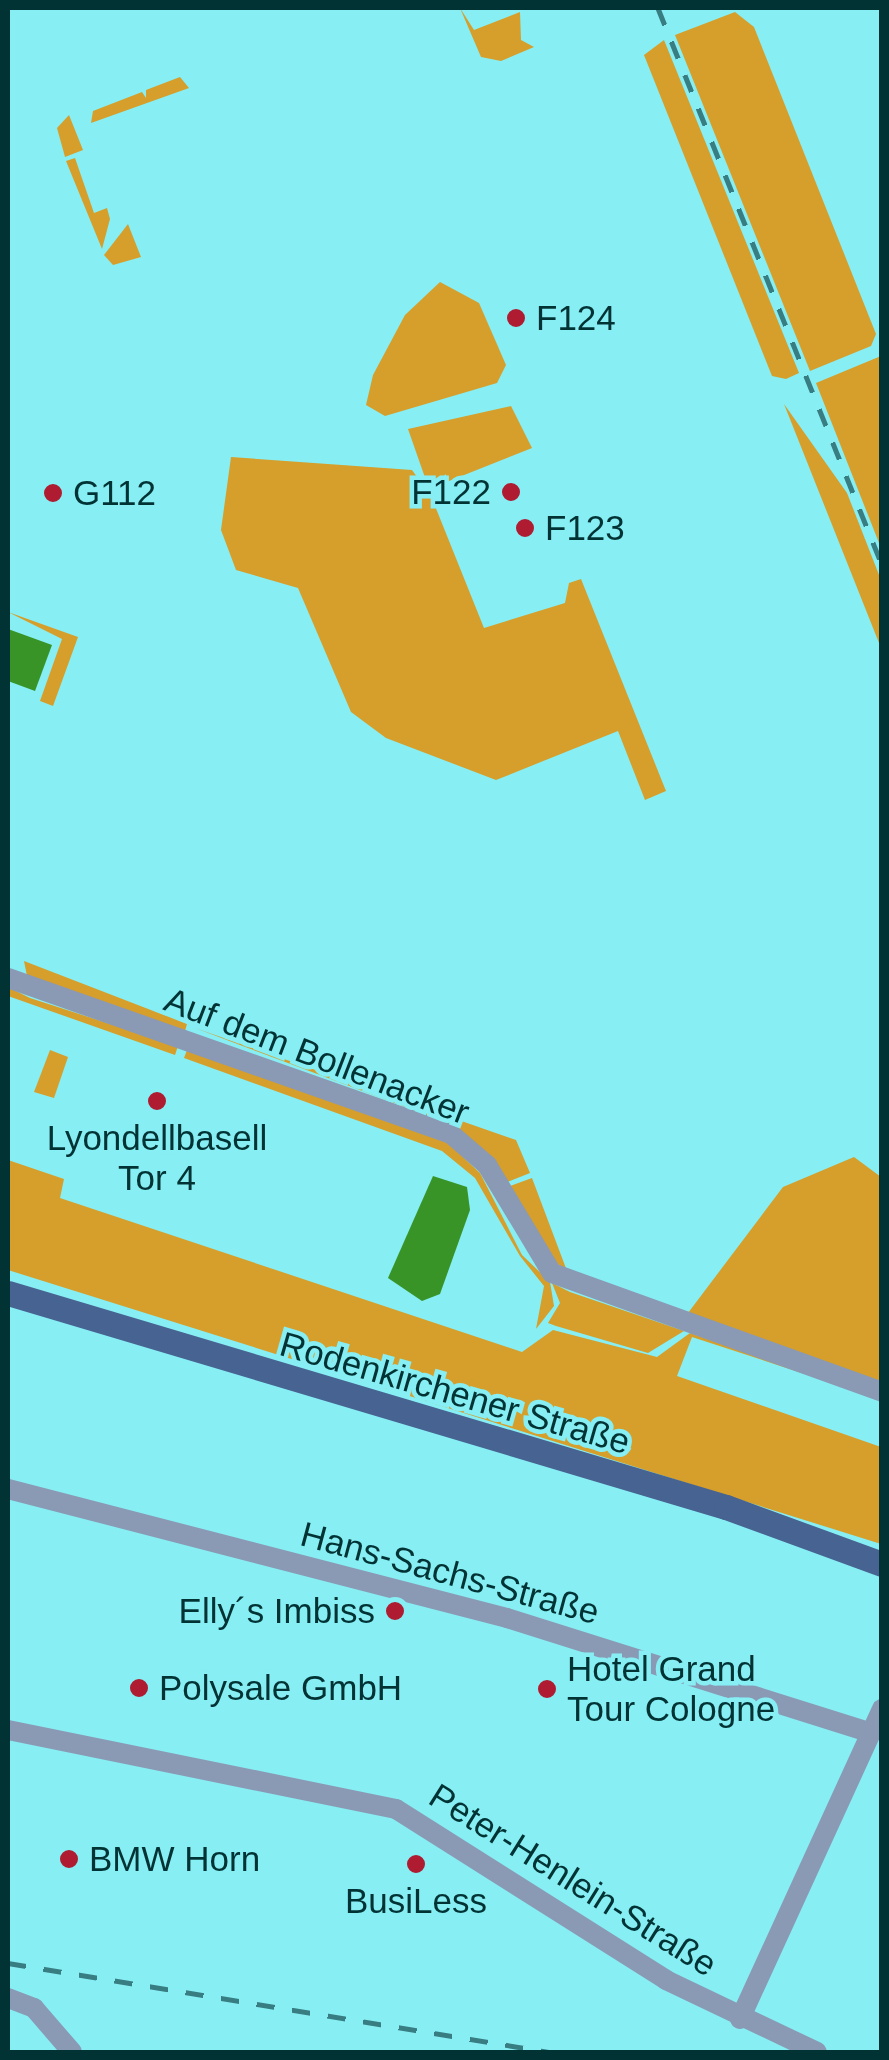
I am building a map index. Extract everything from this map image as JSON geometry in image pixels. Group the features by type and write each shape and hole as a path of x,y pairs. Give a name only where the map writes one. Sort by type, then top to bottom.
{"main road":[{"name":"Rodenkirchener Straße","path":"8,1293 726,1507 882,1564"}],"street":[{"name":"Auf dem Bollenacker","path":"8,978 451,1134 487,1165 552,1273 882,1392"},
{"name":"Hans-Sachs-Straße","path":"8,1489 508,1618 870,1733"},
{"path":"740,2019 882,1709"},
{"name":"Peter-Henlein-Straße","path":"8,1730 396,1809 740,2019 818,2052"},
{"path":"8,1998 34,2008 72,2052"}],"shaded area":[{"path":"460,8 474,30 520,12 521,40 534,47 501,61 481,57"},
{"path":"735,12 754,27 876,334 871,346 810,371 675,35"},
{"path":"664,40 799,373 786,379 772,376 644,55"},
{"path":"180,77 189,88 91,123 93,111 142,92 146,98 146,90"},
{"path":"69,115 83,150 65,157 57,128"},
{"path":"75,158 94,213 107,208 110,219 102,249 66,161"},
{"path":"128,224 141,257 113,265 104,255"},
{"path":"440,282 479,303 506,365 497,383 385,416 366,405 373,375 405,315"},
{"path":"881,356 881,548 816,383"},
{"path":"784,404 847,493 881,580 881,648"},
{"path":"511,406 532,448 429,489 408,429"},
{"path":"231,457 412,470 431,496 484,628 565,603 569,583 581,579 666,791 645,800 618,731 496,780 386,738 351,712 298,588 236,570 221,530"},
{"path":"8,612 78,637 53,706 40,701 62,639"},
{"path":"8,629 52,645 35,691 8,681"},
{"path":"24,961 187,1024 185,1031 27,976"},
{"path":"8,987 30,998 178,1046 175,1055 8,996"},
{"path":"195,1028 516,1140 530,1173 505,1183 456,1126"},
{"path":"50,1050 68,1057 54,1098 34,1092"},
{"path":"187,1050 448,1143 480,1173 522,1255 550,1282 554,1306 536,1329 544,1286 520,1256 475,1178 442,1151 184,1058"},
{"path":"854,1157 881,1177 881,1384 573,1277 543,1251 507,1187 532,1178 567,1271 688,1313 783,1187"},
{"path":"8,1160 64,1179 60,1198 522,1352 553,1330 657,1357 690,1333 881,1399 692,1337 677,1376 881,1447 881,1544 8,1270"},
{"path":"433,1176 467,1187 470,1210 440,1294 422,1301 388,1278"},
{"path":"552,1283 684,1331 648,1353 556,1326 548,1323 560,1303"}],"railway":[{"path":"658,8 882,565"},
{"path":"8,1963 549,2052"}],"place":[{"name":"F124","path":"516,318"},
{"name":"F122","path":"511,492"},
{"name":"G112","path":"53,493"},
{"name":"F123","path":"525,528"},
{"name":"Lyondellbasell Tor 4","path":"157,1101"},
{"name":"Elly´s Imbiss","path":"395,1611"},
{"name":"Polysale GmbH","path":"139,1688"},
{"name":"Hotel Grand Tour Cologne","path":"547,1689"},
{"name":"BMW Horn","path":"69,1859"},
{"name":"BusiLess","path":"416,1864"}]}
